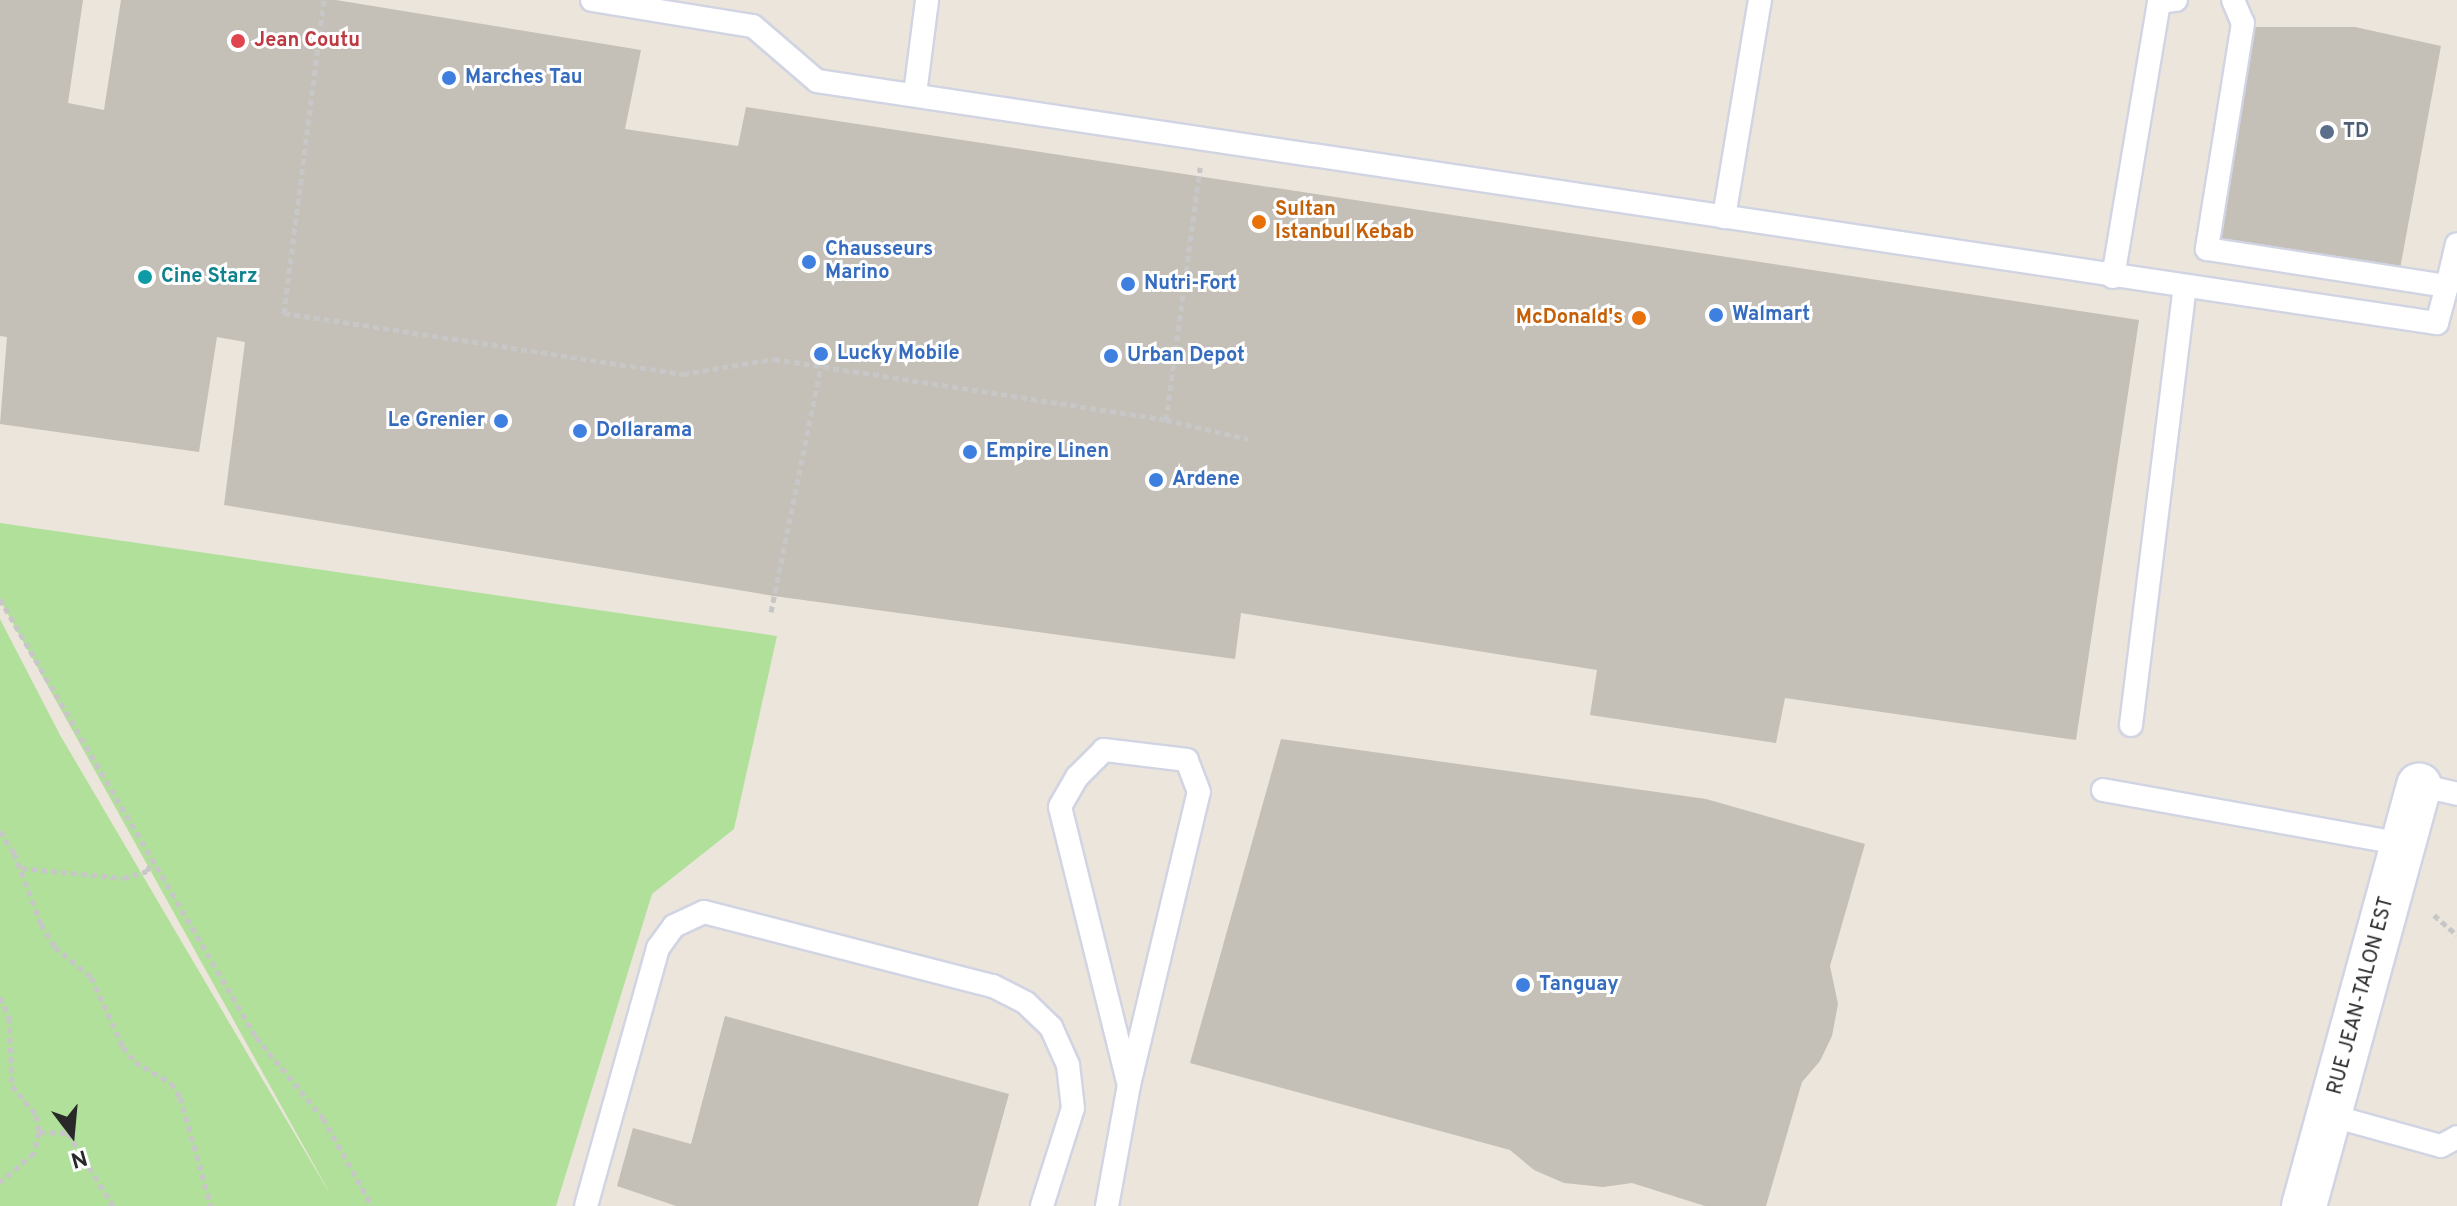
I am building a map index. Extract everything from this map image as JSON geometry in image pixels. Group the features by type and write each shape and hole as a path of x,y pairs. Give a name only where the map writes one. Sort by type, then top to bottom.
{"main road":[{"name":"RUE JEAN-TALON EST","path":"2304,1206 2403,844 2438,790"}],"lane":[{"path":"592,0 753,26 817,81 2437,323 2457,244"},
{"path":"915,94 927,0"},
{"path":"1724,217 1760,0"},
{"path":"2113,277 2159,2 2176,0"},
{"path":"2233,0 2243,23 2207,249 2447,286"},
{"path":"2131,725 2185,287"},
{"path":"1107,1206 1129,1085 1199,792 1187,760 1104,750 1077,777 1060,807 1129,1085"},
{"path":"2103,790 2403,844"},
{"path":"586,1206 658,948 674,926 704,912 993,986 1026,1003 1057,1040 1068,1065 1073,1108 1042,1206"},
{"path":"2329,1115 2441,1146 2457,1137"}],"path":[{"path":"324,0 284,313 683,374 774,359 1166,420 1248,439"},
{"path":"1166,420 1204,138"},
{"path":"771,612 821,366"},
{"path":"0,599 256,1037 323,1118 372,1206"},
{"path":"0,831 21,868 41,924 55,947 91,977 123,1047 135,1062 171,1083 180,1097 211,1206"},
{"path":"21,868 123,878 147,871 153,860"},
{"path":"2434,915 2457,935"},
{"path":"0,997 9,1017 12,1086 36,1115 39,1132 34,1153 0,1182"},
{"path":"39,1132 68,1133 113,1206"}],"green space":[{"path":"0,523 777,636 734,829 652,894 556,1206 0,1206 0,619 60,735 333,1199 0,600"}],"building":[{"path":"0,0 83,0 68,103 104,110 121,0 336,0 641,50 625,129 738,146 746,107 2139,320 2076,740 1785,698 1776,743 1590,715 1597,670 1241,613 1235,659 774,596 224,505 245,342 217,337 199,452 0,424 7,337 0,336"},
{"path":"2253,27 2355,27 2441,46 2400,269 2220,242"},
{"name":"Tanguay","path":"1281,739 1706,799 1865,844 1830,966 1838,1004 1832,1036 1820,1061 1802,1082 1766,1206 1705,1206 1632,1183 1603,1187 1564,1183 1534,1170 1510,1150 1190,1063"},
{"path":"725,1016 1009,1094 978,1206 676,1206 617,1186 633,1128 691,1144"}],"place":[{"name":"Jean Coutu","path":"238,41"},
{"name":"Marches Tau","path":"449,78"},
{"name":"TD","path":"2327,132"},
{"name":"Sultan Istanbul Kebab","path":"1259,222"},
{"name":"Chausseurs Marino","path":"809,262"},
{"name":"Cine Starz","path":"145,277"},
{"name":"Nutri-Fort","path":"1128,284"},
{"name":"Walmart","path":"1716,315"},
{"name":"McDonald's","path":"1639,318"},
{"name":"Lucky Mobile","path":"821,354"},
{"name":"Urban Depot","path":"1111,356"},
{"name":"Le Grenier","path":"501,421"},
{"name":"Dollarama","path":"580,431"},
{"name":"Empire Linen","path":"970,452"},
{"name":"Ardene","path":"1156,480"},
{"name":"Tanguay","path":"1523,985"}]}
